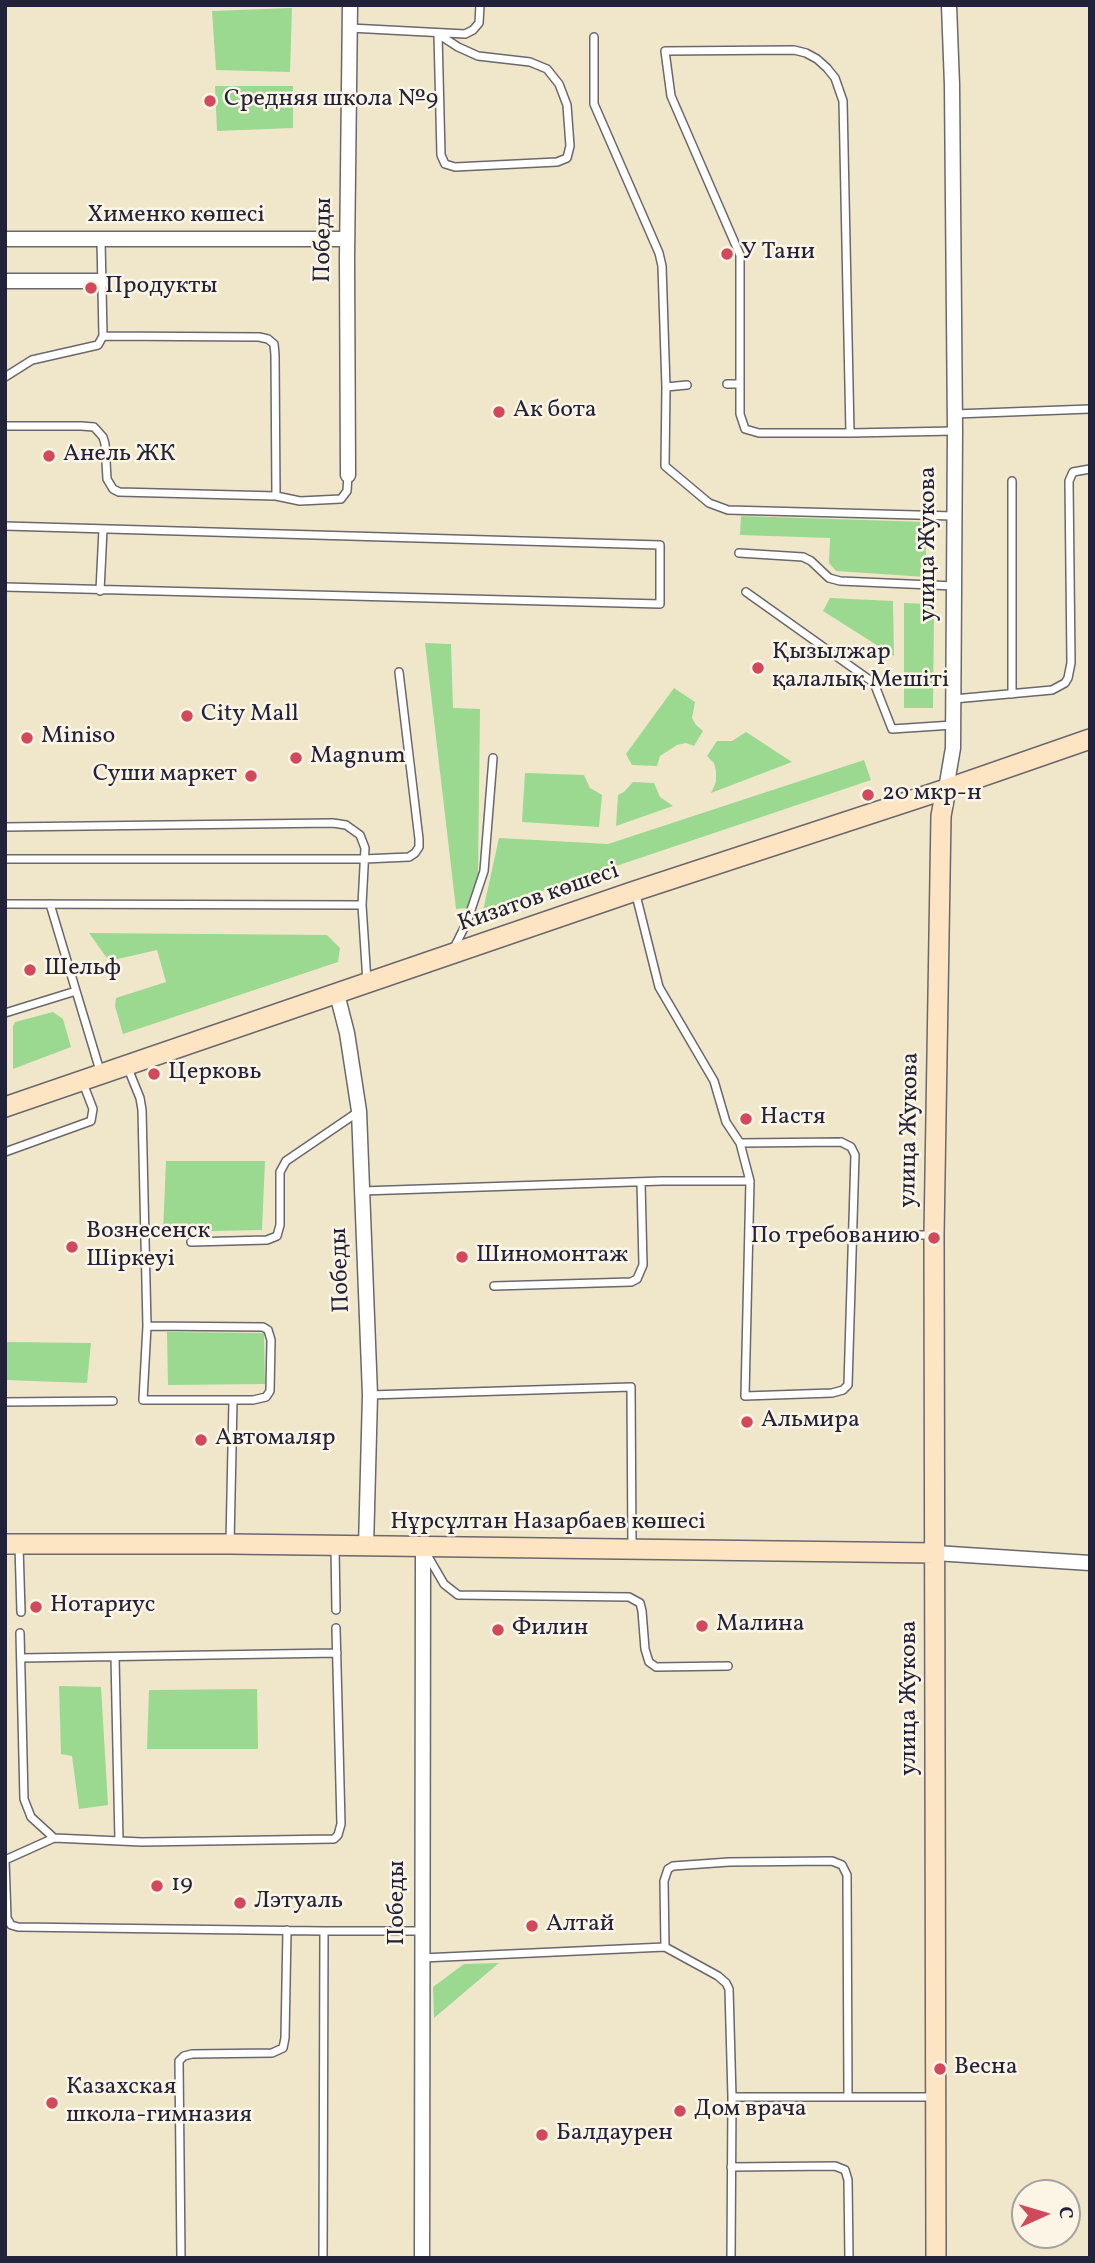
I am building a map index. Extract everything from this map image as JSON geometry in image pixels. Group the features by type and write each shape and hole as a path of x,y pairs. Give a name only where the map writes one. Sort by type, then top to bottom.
{"main road":[{"name":"Кизатов көшесі","path":"5,1107 635,891 1090,739"},
{"name":"улица Жукова","path":"936,2258 934,1235 941,822 946,789"},
{"name":"Нұрсұлтан Назарбаев көшесі","path":"12,1544 230,1544 935,1553"}],"street":[{"name":"Победы","path":"348,475 350,5"},
{"name":"улица Жукова","path":"946,789 953,748 954,699 953,85 949,5"},
{"name":"Хименко көшесі","path":"5,239 347,239"},
{"path":"5,281 102,281"},
{"name":"Победы","path":"337,993 347,1033 359,1111 370,1395 366,1547"},
{"name":"Победы","path":"422,2258 423,1548"},
{"name":"Нұрсұлтан Назарбаев көшесі","path":"935,1553 1090,1563"}],"lane":[{"path":"350,28 465,34 474,30 479,23 481,5"},
{"path":"438,34 478,56 530,62 547,69 559,84 566,105 570,146 567,158 557,162 456,167 445,164 441,155 438,34"},
{"path":"594,37 594,104 659,253 662,267 666,387 665,466 714,506 739,511 954,516"},
{"path":"850,433 843,101 835,78 817,59 794,51 665,51 671,96 740,255 741,420 749,431 759,433 850,433 955,431"},
{"path":"5,377 32,360 98,345 103,336 101,240"},
{"path":"103,336 259,337 271,341 275,355 276,496"},
{"path":"727,384 740,384"},
{"path":"666,387 687,385"},
{"path":"955,414 1090,409"},
{"path":"5,426 94,427 103,436 105,444 107,479 113,489 119,492 276,496 300,501 341,499 348,491 348,475"},
{"path":"954,699 1052,690 1065,683 1068,678 1071,663 1069,481 1073,472 1090,469"},
{"path":"1012,481 1012,694"},
{"path":"5,526 660,545 660,604 5,587"},
{"path":"100,591 103,528"},
{"path":"739,553 803,557 829,578 840,581 954,586"},
{"path":"746,592 874,683 892,729 953,725"},
{"path":"5,859 409,858 419,846 400,672"},
{"path":"450,955 467,922 484,871 493,758"},
{"path":"5,827 339,823 353,829 360,835 365,848 362,905 367,984"},
{"path":"635,891 659,987 714,1081 726,1122 740,1143 750,1181 745,1396 832,1394 843,1390 848,1385 855,1155 851,1147 841,1142 740,1143"},
{"path":"5,904 362,905"},
{"path":"5,1152 91,1121 92,1077 76,991 50,904"},
{"path":"5,1013 76,991"},
{"path":"126,1066 140,1098 142,1110 147,1326 143,1400 261,1399 270,1391 271,1340 268,1330 258,1327 147,1326"},
{"path":"191,1242 267,1240 276,1236 280,1225 280,1172 286,1160 359,1111"},
{"path":"362,1191 750,1181"},
{"path":"494,1286 624,1282 637,1279 643,1265 641,1182"},
{"path":"854,1235 872,1235"},
{"path":"903,1235 934,1235"},
{"path":"370,1395 631,1387 632,1549"},
{"path":"230,1544 233,1400"},
{"path":"5,1402 113,1401"},
{"path":"12,1544 21,1612"},
{"path":"335,1547 336,1609"},
{"path":"423,1548 444,1584 458,1595 629,1597 640,1603 645,1650 649,1662 656,1667 728,1666"},
{"path":"336,1628 341,1825 338,1835 328,1840 185,1842 54,1838 5,1860 7,1918 11,1925 18,1927 422,1931"},
{"path":"20,1633 24,1799 31,1817 54,1838"},
{"path":"21,1658 337,1653"},
{"path":"115,1657 119,1841"},
{"path":"665,1947 664,1881 668,1869 673,1866 729,1862 832,1861 842,1865 846,1875 848,2095"},
{"path":"181,2258 180,2061 192,2053 272,2053 283,2048 287,1930"},
{"path":"323,2258 324,1931"},
{"path":"421,1958 665,1947 726,1983 730,1996 732,2097 731,2258"},
{"path":"732,2097 937,2097"},
{"path":"731,2166 835,2166 845,2170 848,2180 849,2258"}],"green space":[{"path":"292,8 290,72 216,70 212,11"},
{"path":"215,86 293,86 293,128 217,131"},
{"path":"741,516 926,522 926,577 836,571 829,563 830,538 740,535"},
{"path":"830,598 893,601 894,656 823,611"},
{"path":"904,603 927,604 934,612 933,708 904,708"},
{"path":"425,643 451,644 453,708 480,709 478,877 467,908 456,909"},
{"path":"674,688 695,702 692,718 703,731 694,746 686,743 677,745 660,756 657,766 632,765 626,754"},
{"path":"746,732 792,762 711,793 716,782 716,771 714,763 707,756 717,741 732,741"},
{"path":"864,760 871,780 483,911 499,838 608,844"},
{"path":"525,773 584,775 590,788 602,795 599,827 522,822"},
{"path":"633,782 654,783 660,797 673,806 616,826 618,795"},
{"path":"89,933 327,935 340,948 338,962 123,1034 115,1006 116,998 166,982 157,950 109,961"},
{"path":"53,1012 63,1019 71,1047 13,1069 15,1022"},
{"path":"166,1161 265,1161 262,1230 163,1232"},
{"path":"167,1332 264,1333 265,1384 168,1385"},
{"path":"5,1342 91,1343 87,1383 5,1380"},
{"path":"59,1686 101,1687 108,1805 79,1809 72,1756 61,1754"},
{"path":"257,1689 258,1749 147,1749 149,1690"},
{"path":"499,1963 434,2018 433,1987 464,1964"}],"place":[{"name":"Средняя школа №9","path":"210,101"},
{"name":"У Тани","path":"727,254"},
{"name":"Продукты","path":"91,288"},
{"name":"Ак бота","path":"499,412"},
{"name":"Анель ЖК","path":"49,456"},
{"name":"Қызылжар қалалық Мешіті","path":"758,668"},
{"name":"City Mall","path":"187,716"},
{"name":"Miniso","path":"27,738"},
{"name":"Magnum","path":"296,758"},
{"name":"Суши маркет","path":"251,776"},
{"name":"20 мкр-н","path":"868,795"},
{"name":"Шельф","path":"30,970"},
{"name":"Церковь","path":"154,1074"},
{"name":"Настя","path":"746,1119"},
{"name":"По требованию","path":"934,1238"},
{"name":"Вознесенск Шіркеуі","path":"72,1247"},
{"name":"Шиномонтаж","path":"462,1257"},
{"name":"Альмира","path":"747,1422"},
{"name":"Автомаляр","path":"201,1440"},
{"name":"Нотариус","path":"36,1607"},
{"name":"Малина","path":"702,1626"},
{"name":"Филин","path":"498,1630"},
{"name":"19","path":"157,1886"},
{"name":"Лэтуаль","path":"240,1903"},
{"name":"Алтай","path":"532,1926"},
{"name":"Весна","path":"940,2069"},
{"name":"Казахская школа-гимназия","path":"52,2103"},
{"name":"Дом врача","path":"680,2111"},
{"name":"Балдаурен","path":"542,2135"}]}
